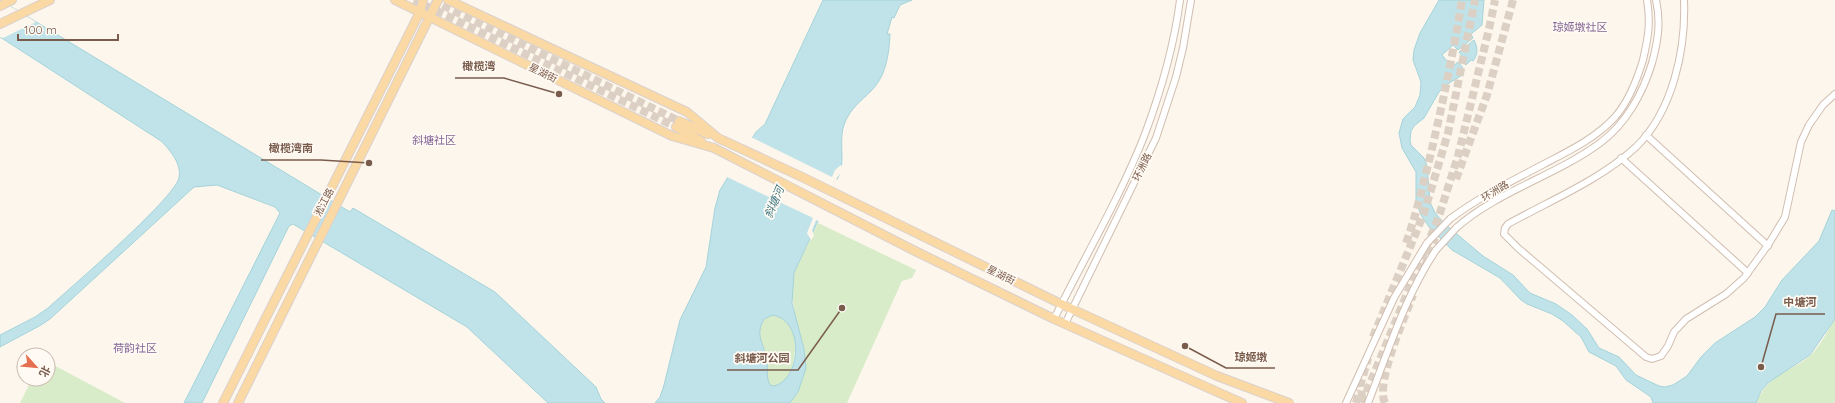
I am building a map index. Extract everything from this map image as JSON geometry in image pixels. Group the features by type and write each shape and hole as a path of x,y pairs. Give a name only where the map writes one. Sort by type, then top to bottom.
{"main road":[{"path":"0,6 12,0"},
{"path":"0,24 50,0"},
{"name":"星湖街","path":"395,0 672,136 714,148"},
{"name":"淞江路","path":"223,403 420,12 423,0"},
{"name":"淞江路","path":"238,403 438,0"},
{"name":"星湖街","path":"448,0 687,112 718,138"},
{"name":"星湖街","path":"1242,403 1064,324 915,251 737,161 714,148 678,124 718,138 745,150 1061,304 1217,376 1289,403"}],"street":[{"name":"环洲路","path":"1054,319 1111,207 1144,135 1169,57 1180,0"},
{"name":"环洲路","path":"1064,324 1156,138 1176,77 1183,48 1191,0"},
{"name":"环洲路","path":"1346,403 1394,298 1427,243 1450,219 1503,186 1595,135 1616,116 1630,96 1639,73 1650,32 1648,0"},
{"name":"环洲路","path":"1368,403 1406,306 1422,270 1436,250 1469,216 1599,143 1622,121 1637,100 1648,76 1659,34 1659,14 1656,0"},
{"path":"1684,0 1685,20 1682,47 1675,78 1665,103 1646,135 1636,147 1606,170 1508,224 1505,228 1504,234 1506,238 1640,352 1652,359 1661,356 1668,346 1674,332 1686,319 1726,294 1748,273 1768,246 1785,217 1801,142 1809,125 1823,105 1835,94"},
{"path":"1646,135 1768,246"},
{"path":"1621,158 1748,273"}],"green space":[{"path":"818,223 916,270 912,278 902,281 847,403 790,403 803,378 805,362 800,335 795,338 794,360 789,376 778,386 771,386 768,383 767,358 759,336 760,327 763,320 767,316 772,315 783,319 794,335 795,314 792,296 794,273"},
{"path":"1835,319 1835,403 1756,403 1761,393 1773,379 1803,361 1815,351"},
{"path":"56,366 125,403 20,403 28,387 56,387"}],"water":[{"path":"0,0 350,212 353,208 495,292 596,387 601,399 605,403 548,403 467,327 293,224 289,226 202,403 184,403 280,213 275,207 217,185 194,187 50,319 0,347 0,335 35,317 48,308 141,224 173,189 179,178 179,168 168,149 161,141 0,37"},
{"name":"斜塘河","path":"823,0 912,0 900,5 894,18 892,17 887,34 890,34 888,57 880,79 847,117 842,135 842,160 840,173 794,273 792,303 804,349 806,368 798,392 790,403 655,403 660,397 664,385 680,320 706,267 715,208 720,190 756,132 765,124","holes":["773,315 784,320 791,328 795,339 796,351 794,363 789,373 783,382 774,386 770,385 767,375 767,360 760,338 760,330 764,319"]},
{"path":"1439,0 1484,0 1482,25 1471,34 1473,38 1458,50 1453,45 1442,55 1452,67 1458,62 1463,68 1460,71 1464,74 1446,85 1439,92 1424,118 1414,126 1411,131 1411,145 1424,158 1427,166 1430,202 1435,213 1446,225 1483,256 1513,275 1530,293 1556,304 1572,315 1587,329 1599,348 1619,357 1636,375 1659,386 1665,387 1673,385 1687,376 1701,357 1715,343 1755,317 1765,307 1782,280 1819,241 1832,210 1835,211 1835,319 1810,355 1769,382 1761,391 1756,403 1653,403 1651,397 1626,380 1616,366 1589,352 1581,337 1563,321 1552,314 1527,304 1521,300 1500,278 1452,250 1429,227 1421,215 1416,202 1416,172 1402,148 1399,133 1403,119 1415,107 1420,95 1421,82 1413,60 1414,50 1420,33"},
{"path":"1474,40 1477,48 1477,54 1473,61 1471,60 1466,65 1460,59 1463,57 1459,52"}],"pier":[{"path":"0,0 36,22 3,38 0,37"},
{"path":"751,137 832,177 835,170 841,165 844,169 836,179 840,181 821,222 816,220 812,230 814,236 811,240 807,233 813,218 727,177 734,163"}],"tunnel":[{"path":"414,0 676,127"},
{"path":"432,0 679,121"},
{"path":"1406,243 1416,212 1434,141 1462,0"},
{"path":"1373,337 1424,213 1448,133 1475,0"},
{"path":"1362,403 1439,216 1458,156 1495,0"},
{"path":"1456,179 1487,95 1513,0"},
{"path":"1425,266 1435,238"},
{"path":"1385,403 1383,394 1387,366 1413,295"},
{"path":"1362,399 1361,383 1368,358"},
{"path":"1356,403 1359,390"}],"place":[{"name":"橄榄湾","path":"559,94"},
{"name":"橄榄湾南","path":"369,163"},
{"name":"斜塘河公园","path":"842,308"},
{"name":"琼姬墩","path":"1185,346"},
{"name":"中塘河","path":"1761,367"}],"district":[{"name":"琼姬墩社区","path":"1580,27"},
{"name":"斜塘社区","path":"434,140"},
{"name":"荷韵社区","path":"135,348"}]}
